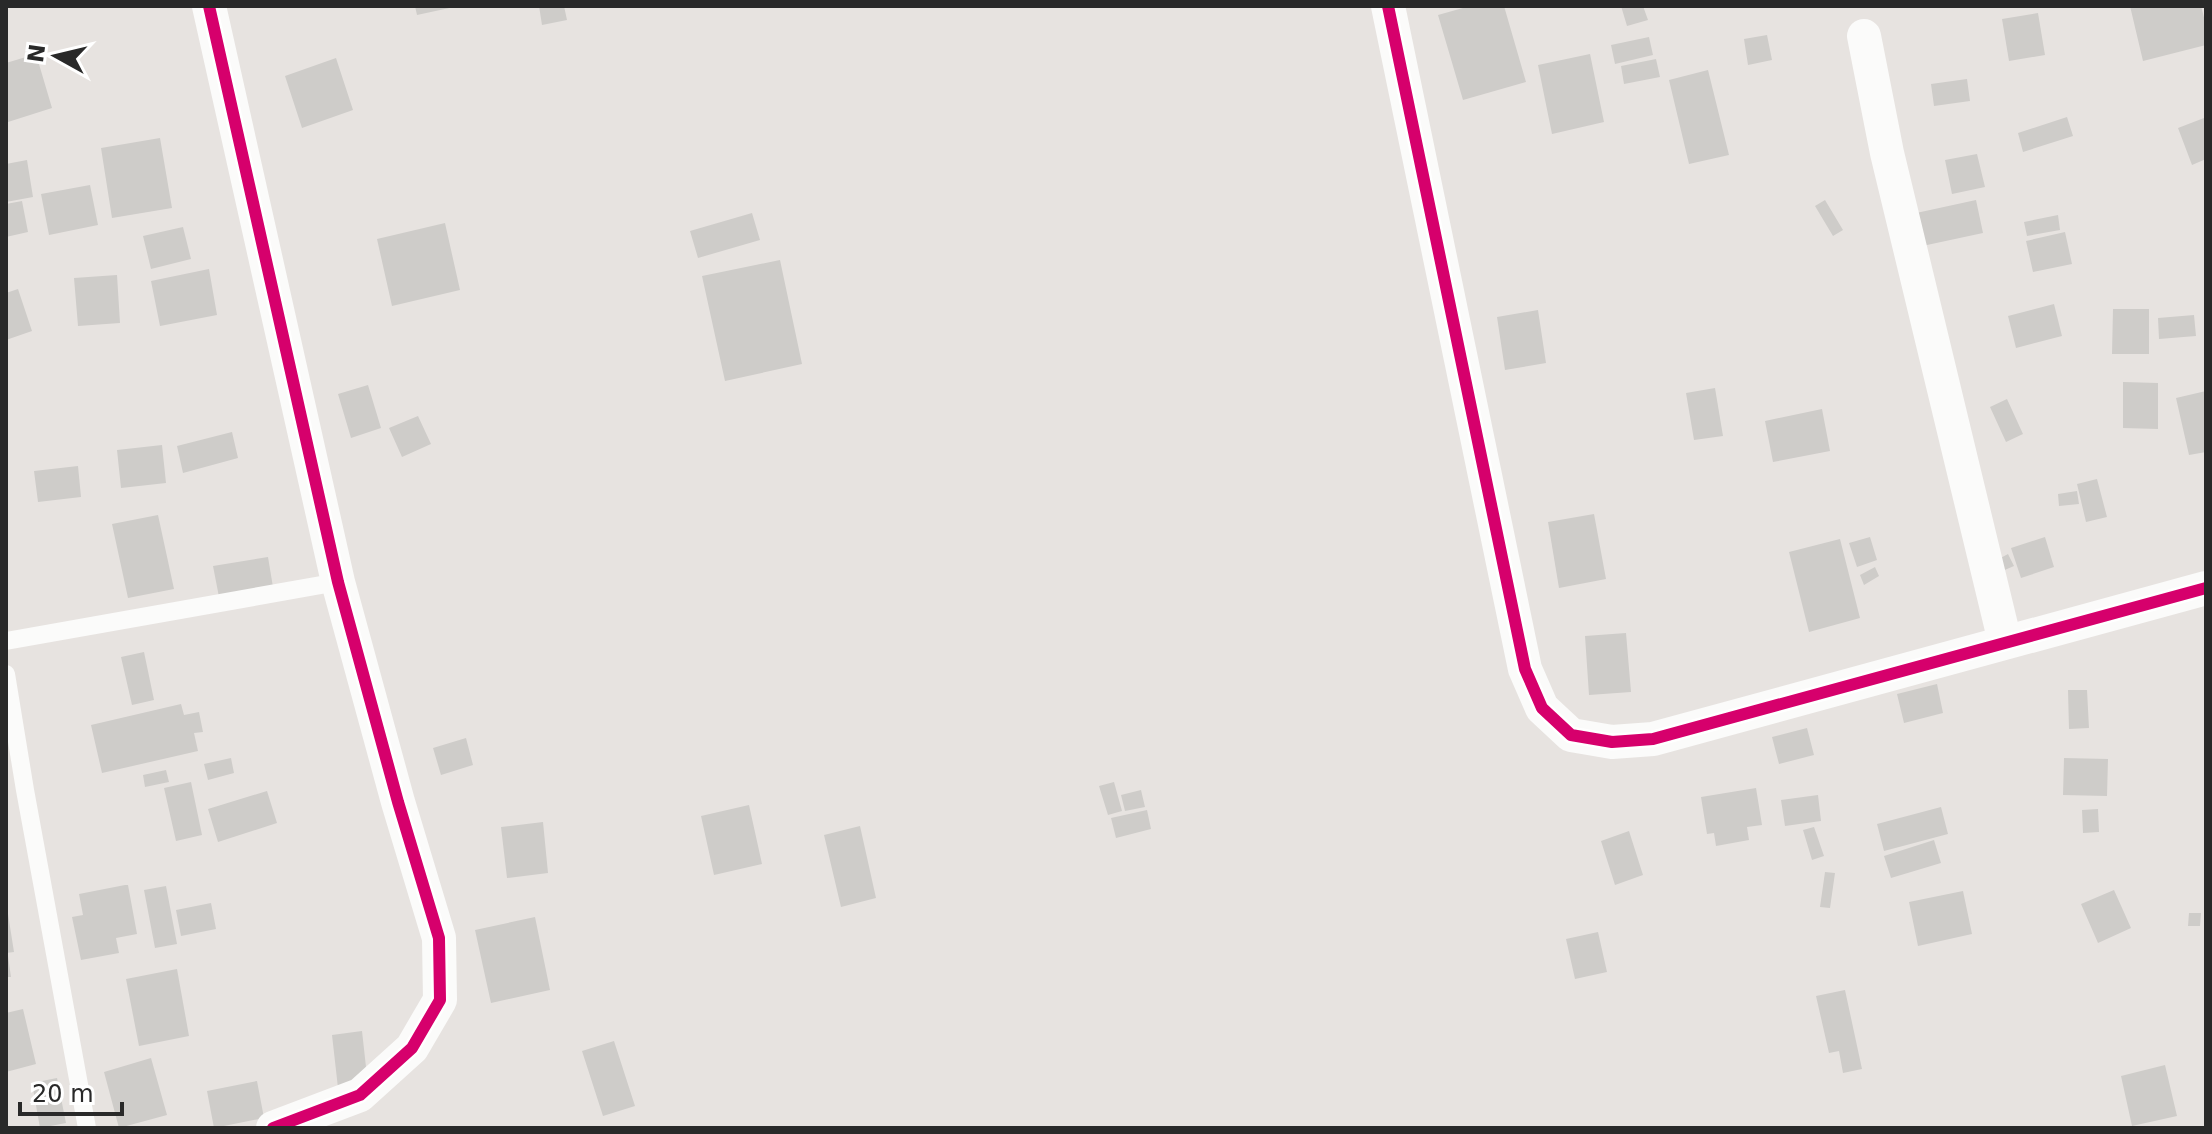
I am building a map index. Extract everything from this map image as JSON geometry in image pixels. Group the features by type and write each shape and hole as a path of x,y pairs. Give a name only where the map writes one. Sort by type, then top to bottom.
{"street":[{"path":"209,6 338,582 439,938 440,1000 412,1048 360,1095 273,1128"},
{"path":"1388,6 1525,669 1542,708 1571,735 1612,742 1653,739 2206,588"},
{"path":"1864,36 1887,153 2005,642"}],"lane":[{"path":"6,641 338,582"},
{"path":"6,674 87,1128"}],"building":[{"path":"415,6 454,6 454,7 417,15"},
{"path":"539,6 564,6 567,20 542,25"},
{"path":"1470,6 1504,6 1526,82 1463,100 1438,15"},
{"path":"1621,6 1643,6 1648,20 1627,26"},
{"path":"2130,6 2201,6 2206,25 2206,45 2143,61"},
{"path":"2038,13 2045,55 2009,61 2002,19"},
{"path":"1767,35 1772,60 1748,65 1744,39"},
{"path":"1649,37 1653,55 1615,64 1611,45"},
{"path":"36,54 52,108 8,122 6,63"},
{"path":"1590,54 1604,122 1552,134 1538,65"},
{"path":"336,58 353,110 302,128 285,76"},
{"path":"1656,59 1660,77 1624,84 1621,66"},
{"path":"1708,70 1729,155 1689,164 1669,80"},
{"path":"1967,79 1970,101 1934,106 1931,84"},
{"path":"2067,117 2073,136 2023,152 2018,133"},
{"path":"2204,118 2206,159 2192,165 2178,128"},
{"path":"160,138 172,208 112,218 101,148"},
{"path":"1977,154 1985,187 1952,194 1945,160"},
{"path":"27,160 33,197 6,202 6,164"},
{"path":"90,185 98,225 49,235 41,194"},
{"path":"1825,200 1843,230 1833,236 1815,206"},
{"path":"1976,200 1983,233 1913,248 1907,215"},
{"path":"22,201 28,232 6,237 6,204"},
{"path":"752,213 760,240 698,258 690,231"},
{"path":"2058,215 2060,230 2027,236 2024,222"},
{"path":"445,223 460,290 392,306 377,239"},
{"path":"183,227 191,259 151,269 143,236"},
{"path":"2065,232 2072,264 2033,272 2026,241"},
{"path":"780,260 802,364 725,381 702,276"},
{"path":"209,269 217,315 160,326 151,281"},
{"path":"117,275 120,323 78,326 74,278"},
{"path":"18,289 32,331 6,340 6,293"},
{"path":"2054,304 2062,336 2016,348 2008,316"},
{"path":"2113,309 2149,309 2149,354 2112,354"},
{"path":"1538,310 1546,363 1505,370 1497,317"},
{"path":"2194,315 2196,336 2159,339 2158,318"},
{"path":"2123,382 2158,383 2158,429 2123,428"},
{"path":"368,385 381,428 351,438 338,394"},
{"path":"1715,388 1723,436 1694,440 1686,393"},
{"path":"2206,391 2206,452 2189,455 2176,398"},
{"path":"2007,399 2023,434 2006,442 1990,407"},
{"path":"1822,409 1830,451 1773,462 1765,421"},
{"path":"418,416 431,444 402,457 389,428"},
{"path":"232,432 238,458 183,473 177,446"},
{"path":"162,445 166,483 121,488 117,450"},
{"path":"78,466 81,497 38,502 34,471"},
{"path":"2097,479 2107,517 2086,522 2077,484"},
{"path":"2077,491 2079,504 2059,506 2058,494"},
{"path":"1594,514 1606,579 1559,588 1548,522"},
{"path":"158,515 174,589 128,598 112,524"},
{"path":"1870,537 1877,560 1857,567 1849,543"},
{"path":"2045,537 2054,567 2021,578 2011,548"},
{"path":"1840,539 1860,618 1809,632 1789,552"},
{"path":"2008,554 2014,566 2000,572 1995,561"},
{"path":"268,557 273,587 219,597 213,566"},
{"path":"1875,567 1879,576 1864,585 1860,575"},
{"path":"1626,633 1631,692 1589,695 1585,636"},
{"path":"144,652 154,700 132,705 121,657"},
{"path":"1937,684 1943,713 1904,723 1897,694"},
{"path":"2068,690 2087,690 2089,728 2069,729"},
{"path":"181,704 184,715 199,712 203,732 194,733 198,751 102,773 91,725"},
{"path":"1807,728 1814,755 1779,764 1772,737"},
{"path":"466,738 473,765 441,775 433,748"},
{"path":"231,758 234,773 208,780 204,764"},
{"path":"2064,758 2108,759 2107,796 2063,795"},
{"path":"166,770 169,782 145,787 143,775"},
{"path":"191,782 202,835 176,841 164,788"},
{"path":"1114,782 1122,811 1108,815 1099,786"},
{"path":"1756,788 1762,825 1747,827 1749,840 1716,846 1714,833 1707,834 1701,797"},
{"path":"1141,790 1145,807 1125,811 1121,795"},
{"path":"267,791 277,823 218,842 208,809"},
{"path":"1818,795 1821,821 1785,826 1781,800"},
{"path":"749,805 762,864 714,875 701,816"},
{"path":"1941,807 1948,834 1884,851 1877,824"},
{"path":"2098,809 2099,832 2083,833 2082,810"},
{"path":"1147,810 1151,829 1116,838 1111,818"},
{"path":"543,822 548,873 507,878 501,827"},
{"path":"860,826 876,898 841,907 824,835"},
{"path":"1814,827 1824,856 1812,860 1803,830"},
{"path":"1629,831 1643,875 1615,885 1601,841"},
{"path":"1934,840 1941,863 1891,878 1884,856"},
{"path":"1825,872 1835,873 1830,908 1820,907"},
{"path":"128,885 137,934 116,938 119,953 81,960 72,917 83,915 79,894"},
{"path":"166,886 177,944 155,948 144,890"},
{"path":"2114,890 2131,928 2098,943 2081,904"},
{"path":"1963,891 1972,934 1918,946 1909,902"},
{"path":"211,903 216,929 181,936 176,910"},
{"path":"2189,913 2201,913 2200,926 2188,926"},
{"path":"6,914 14,952 6,953"},
{"path":"535,917 550,990 491,1003 475,930"},
{"path":"1598,932 1607,972 1575,979 1566,939"},
{"path":"8,956 11,977 6,977"},
{"path":"177,969 189,1036 139,1046 126,979"},
{"path":"1845,990 1862,1069 1843,1073 1839,1051 1829,1053 1816,996"},
{"path":"23,1009 36,1064 6,1072 6,1013"},
{"path":"362,1031 368,1085 338,1088 332,1035"},
{"path":"614,1041 635,1106 603,1116 582,1051"},
{"path":"151,1058 167,1115 119,1128 104,1072"},
{"path":"2165,1065 2177,1116 2132,1126 2121,1076"},
{"path":"57,1078 66,1123 40,1128 32,1083"},
{"path":"257,1081 264,1118 214,1128 207,1091"}],"cycle path":[{"path":"209,6 338,582 439,938 440,1000 412,1048 360,1095 273,1128"},
{"path":"1388,6 1525,669 1542,708 1571,735 1612,742 1653,739 2206,588"}]}
